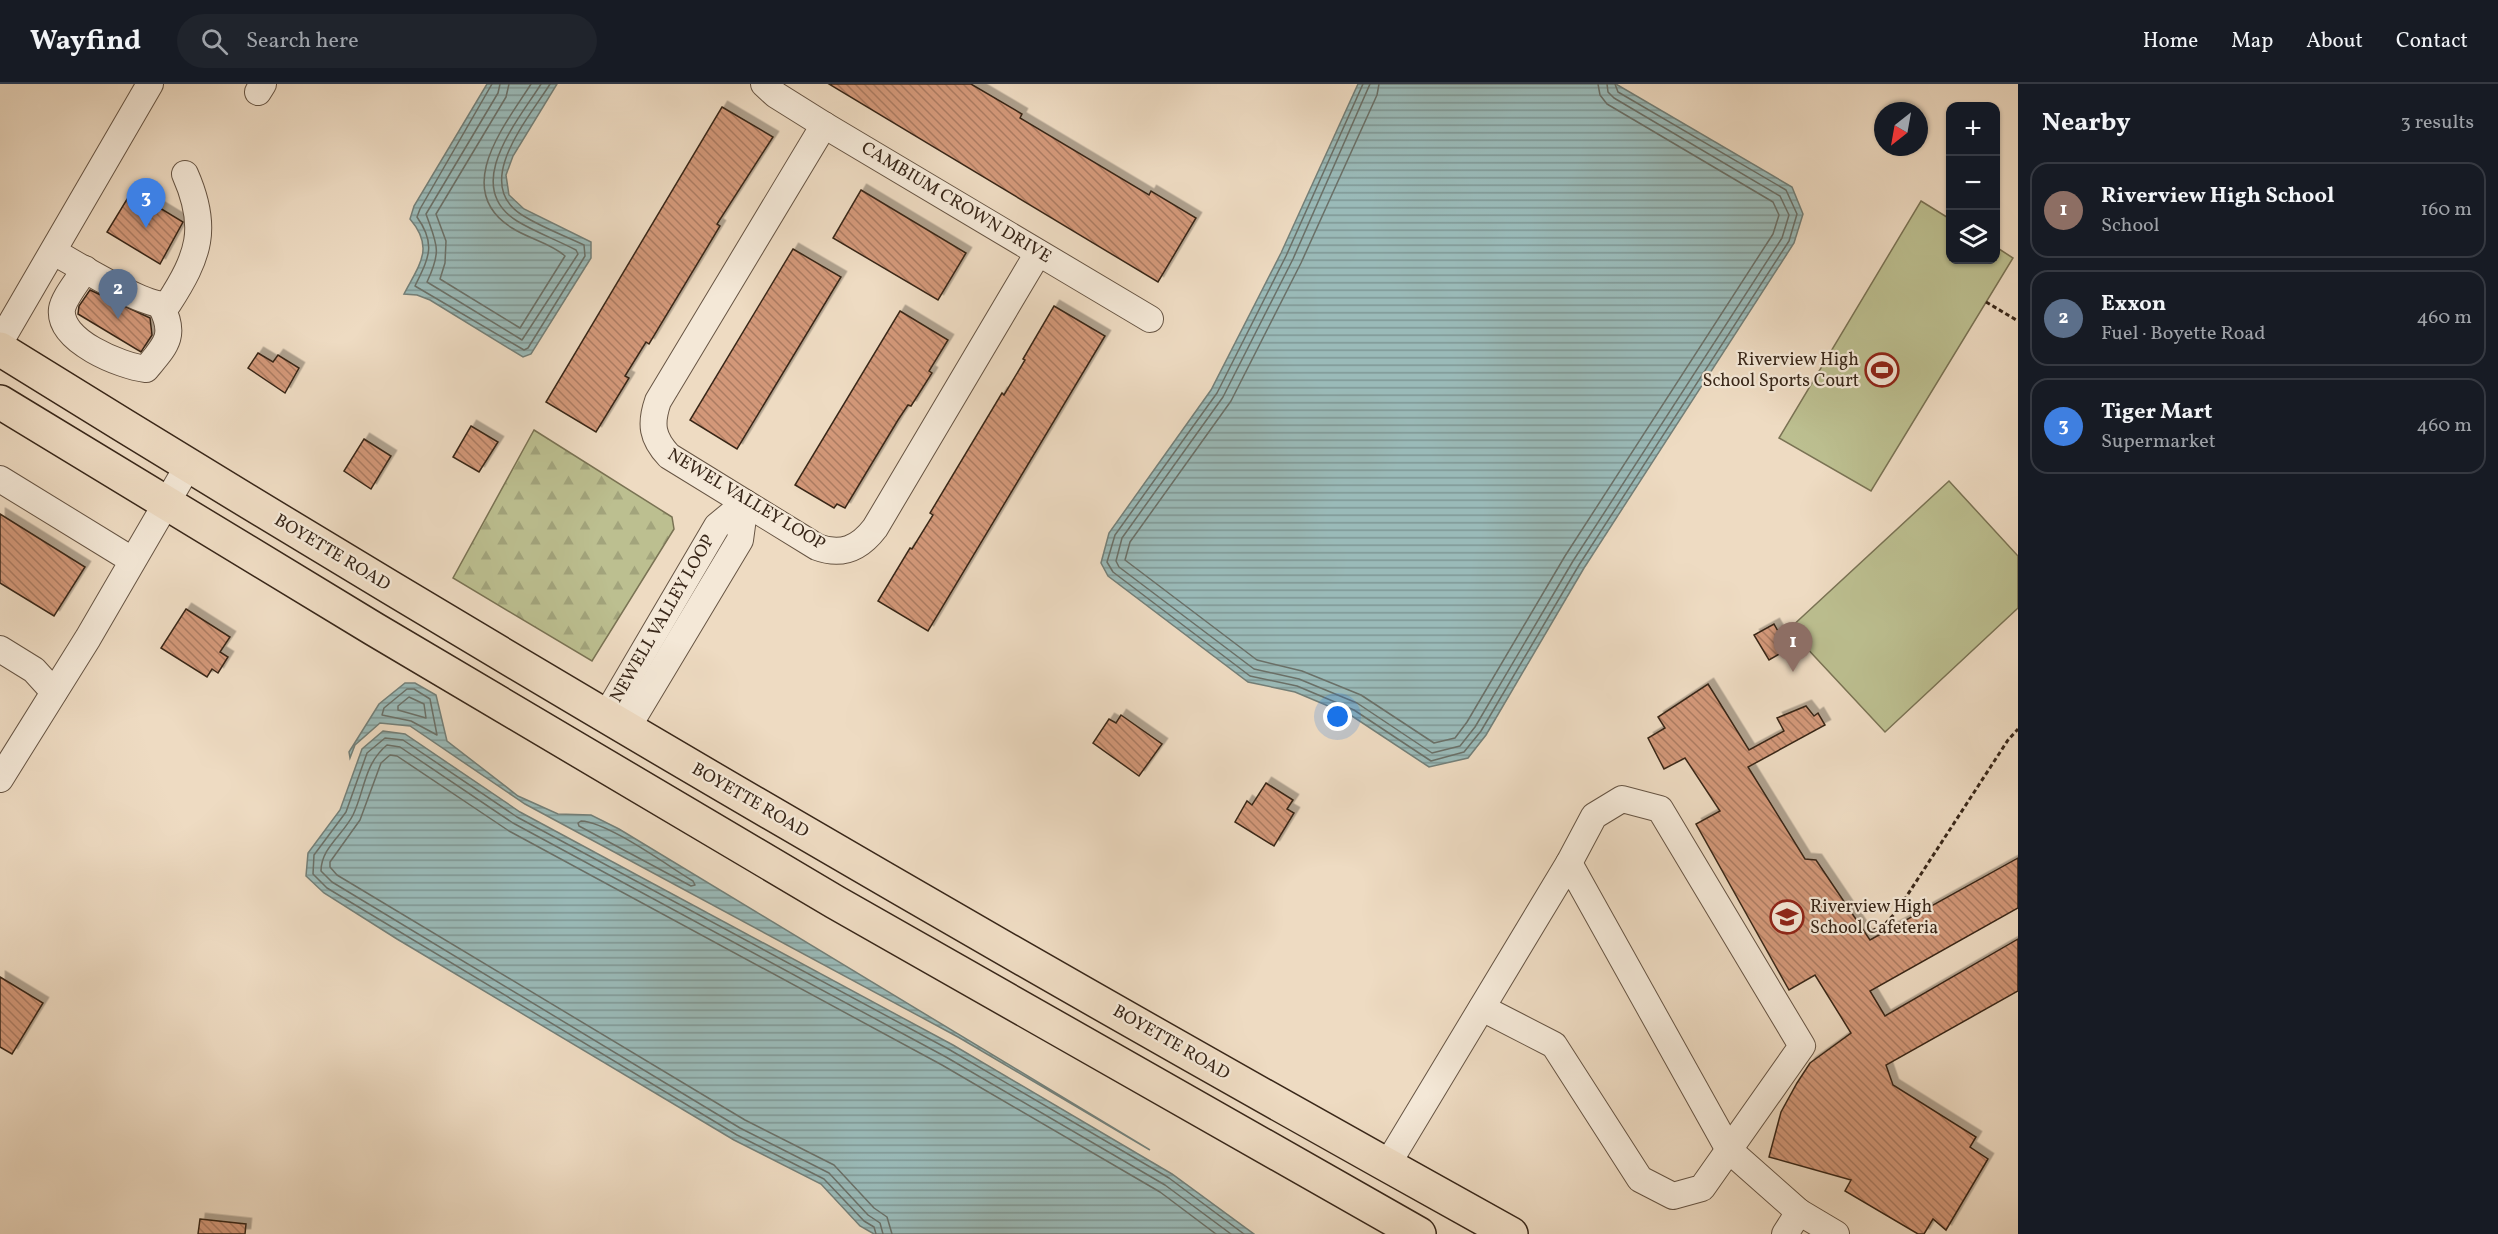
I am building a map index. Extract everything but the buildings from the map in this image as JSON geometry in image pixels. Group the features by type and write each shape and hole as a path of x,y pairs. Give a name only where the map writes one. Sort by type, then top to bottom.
{"main road":[{"name":"BOYETTE ROAD","path":"0,349 188,466 617,724 1511,1234"},
{"path":"0,357 13,409 165,503 1003,1000 1419,1234"},
{"path":"374,629 391,627 411,629 543,706 581,723 617,724"},
{"path":"1003,1000 1028,1000 1059,1007 1079,1016 1356,1172 1373,1175 1387,1165"}],"street":[{"path":"0,342 150,84"},
{"name":"CAMBIUM CROWN DRIVE","path":"764,84 776,95 1150,320"},
{"name":"NEWEL VALLEY LOOP","path":"824,124 658,401 653,417 652,431 658,445 669,456 744,502 828,551 841,552 866,540 1038,253"},
{"path":"54,252 128,292 161,306 168,304 182,283 200,236 196,199 185,174"},
{"path":"85,269 62,308 63,320 73,335 93,351 146,369 167,345 170,330 161,306"},
{"path":"0,779 188,466"},
{"path":"0,479 132,560"},
{"name":"NEWELL VALLEY LOOP","path":"617,724 717,526 744,502"},
{"path":"0,649 34,670 54,692"},
{"path":"1387,1165 1569,863 1594,816 1622,799 1660,809 1802,1046 1702,1188 1673,1196 1640,1179 1554,1045 1482,1008"},
{"path":"1569,863 1730,1150 1799,1212 1836,1234"},
{"path":"1785,1234 1799,1212"}],"path":[{"path":"1986,302 2018,321"},
{"path":"1872,931 1886,923 1897,911 2008,740 2018,729"}],"green space":[{"name":"Riverview High School Sports Court","path":"1921,201 1946,217 1946,264 2000,264 2000,250 2013,258 1871,491 1779,438"},
{"path":"534,430 672,517 674,529 592,661 453,578"},
{"path":"1949,481 2018,556 2018,608 1885,732 1789,629"}],"water":[{"path":"487,84 557,84 513,156 506,175 509,195 524,209 591,242 591,258 531,354 523,357 430,300 417,295 404,294 419,265 423,248 418,229 410,219 414,206"},
{"path":"1358,84 1616,84 1792,187 1803,214 1794,243 1584,568 1486,735 1468,758 1429,767 1352,716 1295,692 1248,682 1108,576 1101,563 1109,533 1211,390 1281,253"},
{"path":"405,683 415,683 436,695 447,741 518,796 558,814 591,815 619,829 1150,1150 958,1037 525,804 410,726 380,723 355,745 350,758 349,752 379,704"},
{"path":"383,731 405,734 520,812 953,1045 1172,1174 1254,1234 874,1234 860,1226 821,1184 734,1140 397,939 324,893 306,876 308,853 340,810 362,749"}],"place":[{"name":"Tiger Mart","path":"146,228"},
{"name":"Exxon","path":"118,319"},
{"name":"Riverview High School Sports Court","path":"1882,370"},
{"name":"Riverview High School","path":"1793,672"},
{"name":"Riverview High School Cafeteria","path":"1787,917"}]}
